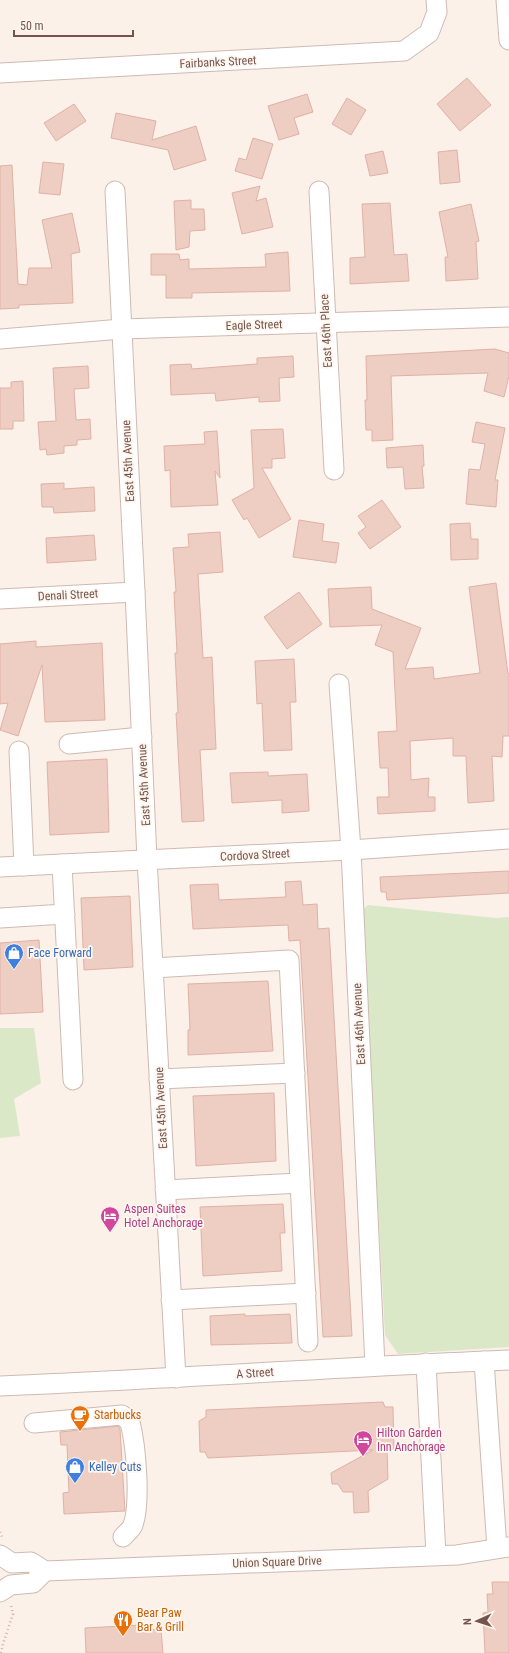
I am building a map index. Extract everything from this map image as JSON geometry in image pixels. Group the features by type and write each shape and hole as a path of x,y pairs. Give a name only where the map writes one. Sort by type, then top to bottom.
{"street":[{"name":"Fairbanks Street","path":"0,74 404,51 430,33 437,12 436,0"},
{"path":"506,0 509,40"},
{"name":"East 45th Avenue","path":"115,191 147,859 176,1378"},
{"name":"East 46th Place","path":"318,192 334,470"},
{"name":"Eagle Street","path":"0,339 122,329 509,317"},
{"name":"Denali Street","path":"0,599 135,592"},
{"name":"East 46th Avenue","path":"339,684 351,850 375,1366"},
{"path":"69,744 142,737"},
{"path":"19,751 24,866"},
{"name":"Cordova Street","path":"0,867 351,850 509,840"},
{"path":"62,864 73,1080"},
{"path":"0,918 65,914"},
{"path":"153,968 290,960 308,1342"},
{"path":"159,1079 295,1073"},
{"path":"165,1190 300,1183"},
{"path":"171,1300 306,1293"},
{"name":"A Street","path":"0,1386 176,1378 426,1363 509,1360"},
{"path":"484,1361 503,1548"},
{"path":"426,1363 436,1555"},
{"path":"34,1423 122,1415 130,1422 136,1459 137,1510 133,1526 123,1536"},
{"name":"Union Square Drive","path":"45,1571 457,1555 503,1548"},
{"path":"0,1555 12,1563 31,1562 45,1571 33,1583 11,1585 5,1598"}],"path":[{"path":"1,1653 13,1614 5,1598"}],"green space":[{"path":"368,905 496,918 509,917 509,1347 398,1354 385,1335 362,910"},
{"path":"0,1028 34,1028 41,1083 14,1099 20,1136 0,1138"}],"building":[{"path":"467,78 491,105 460,131 437,104"},
{"path":"307,94 313,112 294,118 299,134 279,140 268,106"},
{"path":"347,98 366,110 351,135 332,124"},
{"path":"74,104 86,121 56,141 44,123"},
{"path":"116,113 156,121 152,140 196,126 206,160 174,170 168,150 111,138"},
{"path":"253,138 273,144 262,179 235,171 239,158 246,160"},
{"path":"457,150 460,182 440,184 438,152"},
{"path":"383,151 388,173 370,176 365,155"},
{"path":"43,162 64,164 60,195 39,193"},
{"path":"12,165 18,284 27,285 29,268 52,268 42,220 72,213 80,252 71,254 73,303 19,305 19,308 0,309 0,166"},
{"path":"260,186 256,201 266,198 273,227 242,234 232,193"},
{"path":"191,200 191,209 204,209 205,230 190,231 189,247 176,250 174,201"},
{"path":"390,203 394,255 407,254 409,281 350,284 350,258 365,257 362,204"},
{"path":"471,204 479,241 476,242 478,279 446,281 445,257 448,257 439,212"},
{"path":"288,252 290,291 192,293 192,298 166,298 166,275 151,275 151,254 179,254 180,260 189,259 189,269 266,267 265,254"},
{"path":"495,349 509,353 509,376 504,397 484,391 488,373 391,376 393,440 372,441 372,430 366,430 366,356"},
{"path":"293,356 294,377 279,378 280,401 259,402 259,397 216,401 215,393 171,395 170,365 191,364 192,369 257,364 257,358"},
{"path":"88,366 89,388 74,389 76,420 90,419 91,439 77,440 77,445 64,446 64,453 47,455 46,449 40,450 38,422 56,421 53,368"},
{"path":"23,381 24,421 13,421 13,429 0,429 0,388 11,388 11,382"},
{"path":"476,422 505,428 495,480 498,480 496,507 466,504 469,469 480,470 485,444 472,442"},
{"path":"283,429 285,458 272,459 272,468 262,468 291,519 259,538 247,518 244,520 232,500 254,488 251,430"},
{"path":"217,431 220,478 215,471 218,505 171,507 170,470 165,471 164,446 205,444 204,432"},
{"path":"423,445 424,466 422,466 424,488 405,489 403,467 387,468 386,448"},
{"path":"64,483 64,489 94,487 95,511 54,513 53,507 42,507 41,484"},
{"path":"382,500 401,527 370,549 358,533 366,527 358,516"},
{"path":"299,520 324,524 322,541 339,543 336,563 293,557"},
{"path":"470,523 471,539 478,539 478,559 451,560 450,524"},
{"path":"220,532 223,572 198,574 203,658 212,657 216,749 200,750 204,821 182,822 176,713 178,713 174,592 176,592 173,548 189,547 188,534"},
{"path":"94,535 96,560 47,563 46,538"},
{"path":"496,583 509,674 509,736 503,736 502,757 492,756 494,801 468,803 466,756 453,756 453,738 410,741 411,780 429,778 428,797 435,797 435,811 378,814 377,797 389,797 388,768 380,768 378,732 397,731 393,652 375,645 382,625 330,627 328,589 371,587 372,609 421,628 405,669 433,667 434,679 480,673 469,587"},
{"path":"299,592 322,624 287,649 264,617"},
{"path":"36,641 36,647 102,643 105,720 45,722 42,665 18,736 0,730 8,703 0,704 0,644"},
{"path":"294,659 296,702 290,702 292,750 264,751 262,703 257,704 255,661"},
{"path":"107,759 109,832 50,835 47,762"},
{"path":"268,772 268,776 307,774 309,811 282,813 282,800 232,803 230,773"},
{"path":"509,871 509,893 387,900 386,892 381,892 380,877"},
{"path":"301,881 303,905 317,904 318,929 329,928 352,1336 323,1337 300,940 289,941 288,925 193,929 190,885 218,884 219,900 286,897 285,882"},
{"path":"130,896 133,967 84,970 81,898"},
{"path":"39,940 43,1012 0,1014 0,943"},
{"path":"268,981 273,1051 188,1055 188,1030 190,1030 188,984"},
{"path":"274,1093 276,1161 196,1166 193,1096"},
{"path":"283,1204 285,1233 280,1233 282,1271 203,1276 200,1207"},
{"path":"245,1314 245,1316 290,1314 292,1343 211,1345 210,1316"},
{"name":"Hilton Garden Inn Anchorage","path":"383,1402 385,1407 393,1407 394,1449 387,1450 388,1479 368,1491 369,1512 354,1513 353,1492 343,1492 338,1484 332,1484 331,1473 373,1450 208,1458 205,1452 200,1452 199,1421 206,1417 206,1410"},
{"path":"118,1426 120,1429 125,1511 64,1514 63,1493 69,1492 67,1445 61,1445 60,1432"},
{"path":"492,1582 509,1582 509,1653 485,1653 483,1613 488,1612 487,1594 493,1594"},
{"name":"Bear Paw Bar & Grill","path":"141,1625 142,1630 161,1629 163,1653 86,1653 85,1628"}],"place":[{"name":"Face Forward","path":"14,970"},
{"name":"Aspen Suites Hotel Anchorage","path":"110,1233"},
{"name":"Starbucks","path":"80,1432"},
{"name":"Hilton Garden Inn Anchorage","path":"363,1457"},
{"name":"Kelley Cuts","path":"75,1484"},
{"name":"Bear Paw Bar & Grill","path":"123,1637"}]}
